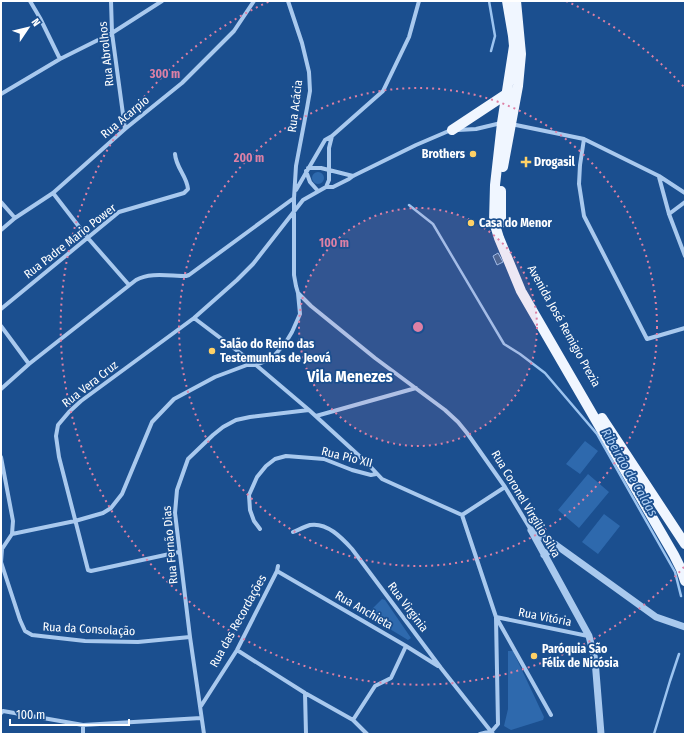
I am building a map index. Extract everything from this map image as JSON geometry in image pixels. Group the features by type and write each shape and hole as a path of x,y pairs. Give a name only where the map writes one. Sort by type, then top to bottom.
{"main road":[{"name":"Avenida José Remigio Prezia","path":"507,1 514,46 508,93 501,201 501,222 504,235 509,250 536,307 598,412 685,544"},
{"name":"Avenida José Remigio Prezia","path":"516,1 522,54 518,86 507,123 495,185 494,222 506,257 521,291 674,555 685,581"},
{"path":"452,130 508,93"}],"street":[{"path":"30,1 60,59"},
{"name":"Rua Abrolhos","path":"111,1 112,33 125,129"},
{"path":"1,94 60,59 112,33 162,1"},
{"name":"Rua Acarpio","path":"1,230 15,218 53,193 125,129 182,82 234,31 254,1"},
{"name":"Rua Acácia","path":"288,1 302,43 309,72 310,91 296,166 294,192"},
{"path":"1,457 13,521 12,534 75,521 103,513 111,508 122,494 152,422 174,399 215,377 247,366 256,365 274,356 286,342 300,314 298,293 294,275 294,192 325,140 332,136 383,91 409,37 419,1"},
{"path":"507,123 584,139 659,176 685,193"},
{"name":"Rua Vera Cruz","path":"179,552 91,571 88,570 59,457 56,436 58,425 68,412 194,318 253,264 303,200 326,187 333,187 350,179 352,176 416,145 452,130 507,123"},
{"path":"326,187 329,180 332,136"},
{"path":"584,139 579,184 584,216 647,339 685,328"},
{"name":"Rua Padre Mario Power","path":"1,309 119,212 184,193 188,189 188,183 175,162 175,154"},
{"path":"307,170 320,168 352,176"},
{"path":"307,170 312,185 318,191"},
{"path":"659,176 669,214 685,256"},
{"path":"53,193 87,237 129,285"},
{"path":"1,389 30,364 141,277 150,275 186,276 190,274 294,198"},
{"path":"1,202 15,218"},
{"path":"669,214 685,202"},
{"name":"Rua Coronel Virgílio Silva","path":"298,293 312,306 445,410 458,422 467,432 506,487 589,636 595,660 601,734"},
{"path":"194,318 256,365 309,410 367,463 382,479 462,516 496,617 551,715"},
{"path":"1,326 30,364"},
{"path":"316,416 416,388"},
{"name":"Rua Fernão Dias","path":"204,734 179,552 175,513 177,490 188,459 213,434 224,427 236,420 250,417 309,410"},
{"name":"Rua Pio XII","path":"260,529 250,510 249,495 256,477 275,459 286,456 324,460 352,470 371,475 376,474"},
{"path":"462,516 506,487"},
{"name":"Rua Virginia","path":"293,532 312,525 324,526 338,534 352,549 441,668 492,733"},
{"path":"531,530 556,545 656,617 685,627"},
{"name":"Rua da Consolação","path":"12,534 2,549 1,562 25,631 32,635 85,641 138,642 190,637"},
{"path":"544,555 556,545"},
{"name":"Rua das Recordações","path":"200,706 237,650 277,571 278,566"},
{"name":"Rua Anchieta","path":"277,571 441,668"},
{"path":"480,734 492,733 498,724 496,617"},
{"name":"Rua Vitória","path":"496,617 589,636"},
{"path":"353,720 374,686 391,678 406,646"},
{"path":"237,650 305,694 353,720 367,734"},
{"path":"305,694 306,734"},
{"path":"1,713 4,711 26,714 83,725 201,718"},
{"path":"83,725 83,734"}],"shaded area":[{"path":"316,172 320,172 324,178 320,184 316,184 312,180 312,176"},
{"path":"498,253 503,262 497,265 493,256"},
{"path":"585,441 598,451 580,474 566,464"},
{"path":"588,474 609,492 579,528 558,510"},
{"path":"604,514 620,526 598,554 582,542"},
{"path":"382,599 385,600 411,638 408,640 370,617 369,612"},
{"path":"508,651 513,651 544,717 543,720 511,730 504,726 508,709"}],"waterway":[{"name":"Ribeirão de Caldas","path":"489,1 495,36 491,51"},
{"name":"Ribeirão de Caldas","path":"409,205 433,224 504,344 545,373 597,434 675,572 681,596"},
{"name":"Ribeirão de Caldas","path":"654,734 679,654"}],"place":[{"name":"Brothers","path":"473,154"},
{"name":"Drogasil","path":"526,162"},
{"name":"Casa do Menor","path":"471,223"},
{"name":"Salão do Reino das Testemunhas de Jeová","path":"212,351"},
{"name":"Paróquia São Félix de Nicósia","path":"534,656"}],"district":[{"name":"Vila Menezes","path":"350,376"}]}
